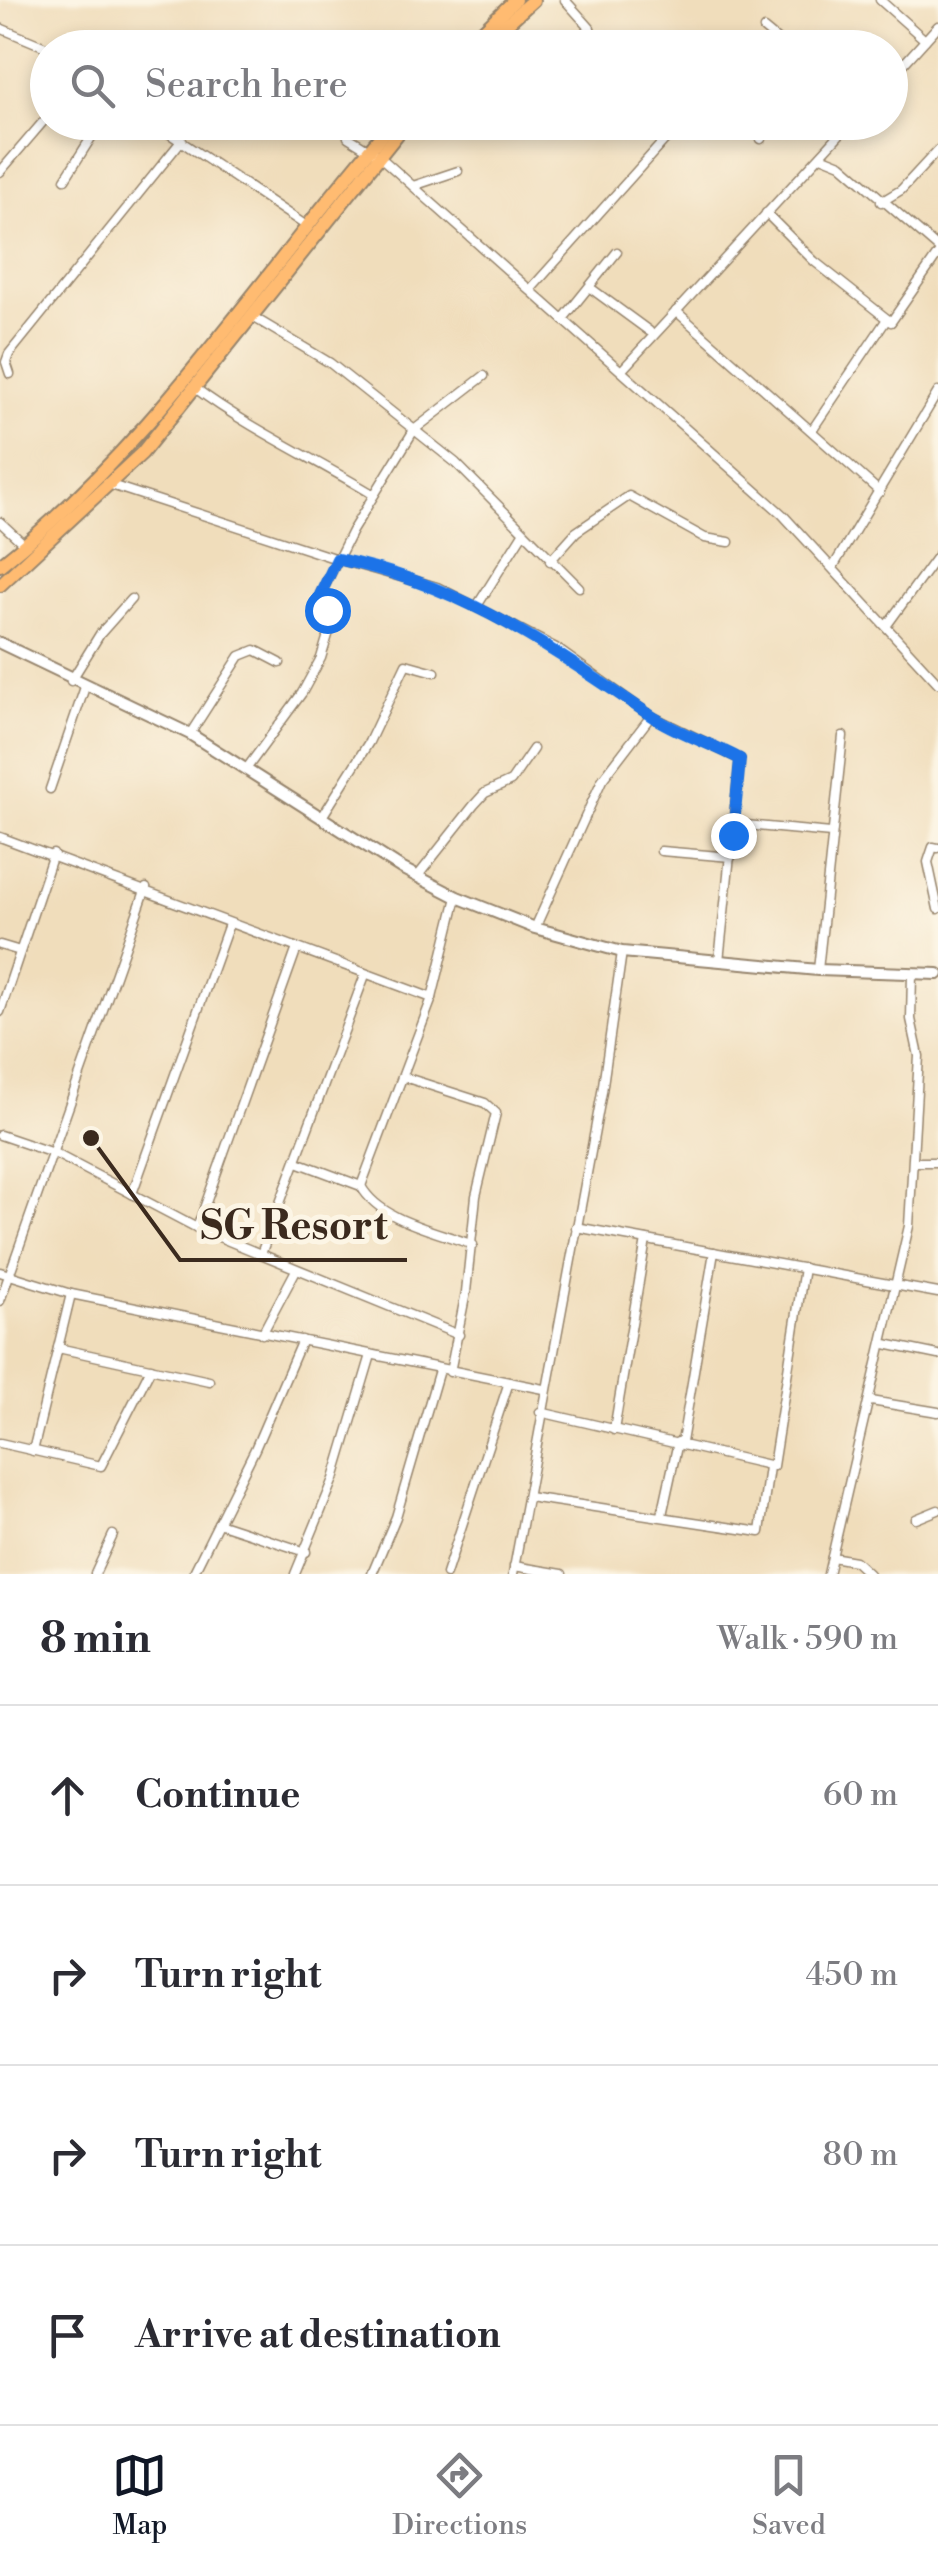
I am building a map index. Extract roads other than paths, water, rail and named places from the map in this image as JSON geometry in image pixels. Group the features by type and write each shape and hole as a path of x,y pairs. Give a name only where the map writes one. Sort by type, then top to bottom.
{"main road":[{"path":"484,30 515,0"},
{"path":"500,30 533,0"},
{"path":"0,585 111,485 195,388 252,318 382,140"},
{"path":"0,564 140,436 308,226 387,140"}],"street":[{"path":"565,0 590,30"},
{"path":"880,0 925,40"},
{"path":"908,58 938,26"},
{"path":"0,28 30,40"},
{"path":"0,172 30,137"},
{"path":"65,179 90,140"},
{"path":"10,374 6,362 9,354 182,140 308,226"},
{"path":"353,140 374,152 413,186 782,514 938,683"},
{"path":"530,290 665,140"},
{"path":"622,370 835,140"},
{"path":"881,202 900,190 938,150"},
{"path":"766,214 814,261 891,322 938,251 841,164 821,156"},
{"path":"413,186 458,170"},
{"path":"563,319 616,252"},
{"path":"588,287 650,331"},
{"path":"676,310 880,492"},
{"path":"252,318 330,363 456,464 579,587"},
{"path":"812,430 887,319"},
{"path":"247,768 321,658 332,622 320,595 374,495 414,430 484,376"},
{"path":"195,388 231,416 280,438 374,495"},
{"path":"833,567 938,392"},
{"path":"111,485 337,559 400,573 477,606 556,648 651,716 740,759 719,961"},
{"path":"550,561 576,532 629,496 705,538 729,542"},
{"path":"0,522 24,545"},
{"path":"477,606 523,532"},
{"path":"887,625 938,555"},
{"path":"71,681 100,634 130,599"},
{"path":"0,644 71,681 190,734 417,877 457,898 536,928 622,952 818,970 938,974"},
{"path":"190,734 240,656 255,650 280,662"},
{"path":"322,817 369,742 406,664 436,672"},
{"path":"50,789 86,688"},
{"path":"536,928 602,780 651,716"},
{"path":"818,970 843,736"},
{"path":"417,877 474,804 486,793 511,781 532,749"},
{"path":"735,824 831,833"},
{"path":"0,837 146,888 229,924 432,998"},
{"path":"938,848 933,847 928,862 938,909"},
{"path":"661,851 730,858"},
{"path":"0,1012 53,854"},
{"path":"0,1302 56,1154 146,888"},
{"path":"361,1186 432,998 457,898"},
{"path":"132,1194 229,924"},
{"path":"0,945 20,951"},
{"path":"197,1228 297,948"},
{"path":"562,1574 513,1570 622,952"},
{"path":"828,1574 898,1286 915,1162 919,1056 910,1015 912,974"},
{"path":"261,1254 365,976"},
{"path":"404,1077 496,1110 476,1196 459,1335 450,1372"},
{"path":"0,1135 56,1154 197,1228 459,1335"},
{"path":"297,1162 361,1186 370,1203 472,1245"},
{"path":"915,1162 938,1162"},
{"path":"576,1228 938,1293"},
{"path":"614,1430 646,1240"},
{"path":"662,1515 680,1442 714,1252"},
{"path":"528,1497 760,1532 770,1467 776,1461 804,1268"},
{"path":"262,1334 296,1270"},
{"path":"0,1272 70,1294 544,1389"},
{"path":"33,1451 70,1294"},
{"path":"193,1574 302,1340"},
{"path":"885,1344 938,1355"},
{"path":"58,1348 209,1381"},
{"path":"296,1574 334,1479 371,1354"},
{"path":"0,1442 102,1466 151,1368"},
{"path":"372,1574 396,1517 439,1370"},
{"path":"446,1574 509,1382"},
{"path":"871,1402 938,1412"},
{"path":"540,1412 680,1442 770,1467"},
{"path":"916,1519 938,1510"},
{"path":"218,1523 306,1552"},
{"path":"95,1574 113,1535"},
{"path":"832,1557 855,1561 869,1574"}],"place":[{"name":"SG Resort","path":"91,1138"}]}
